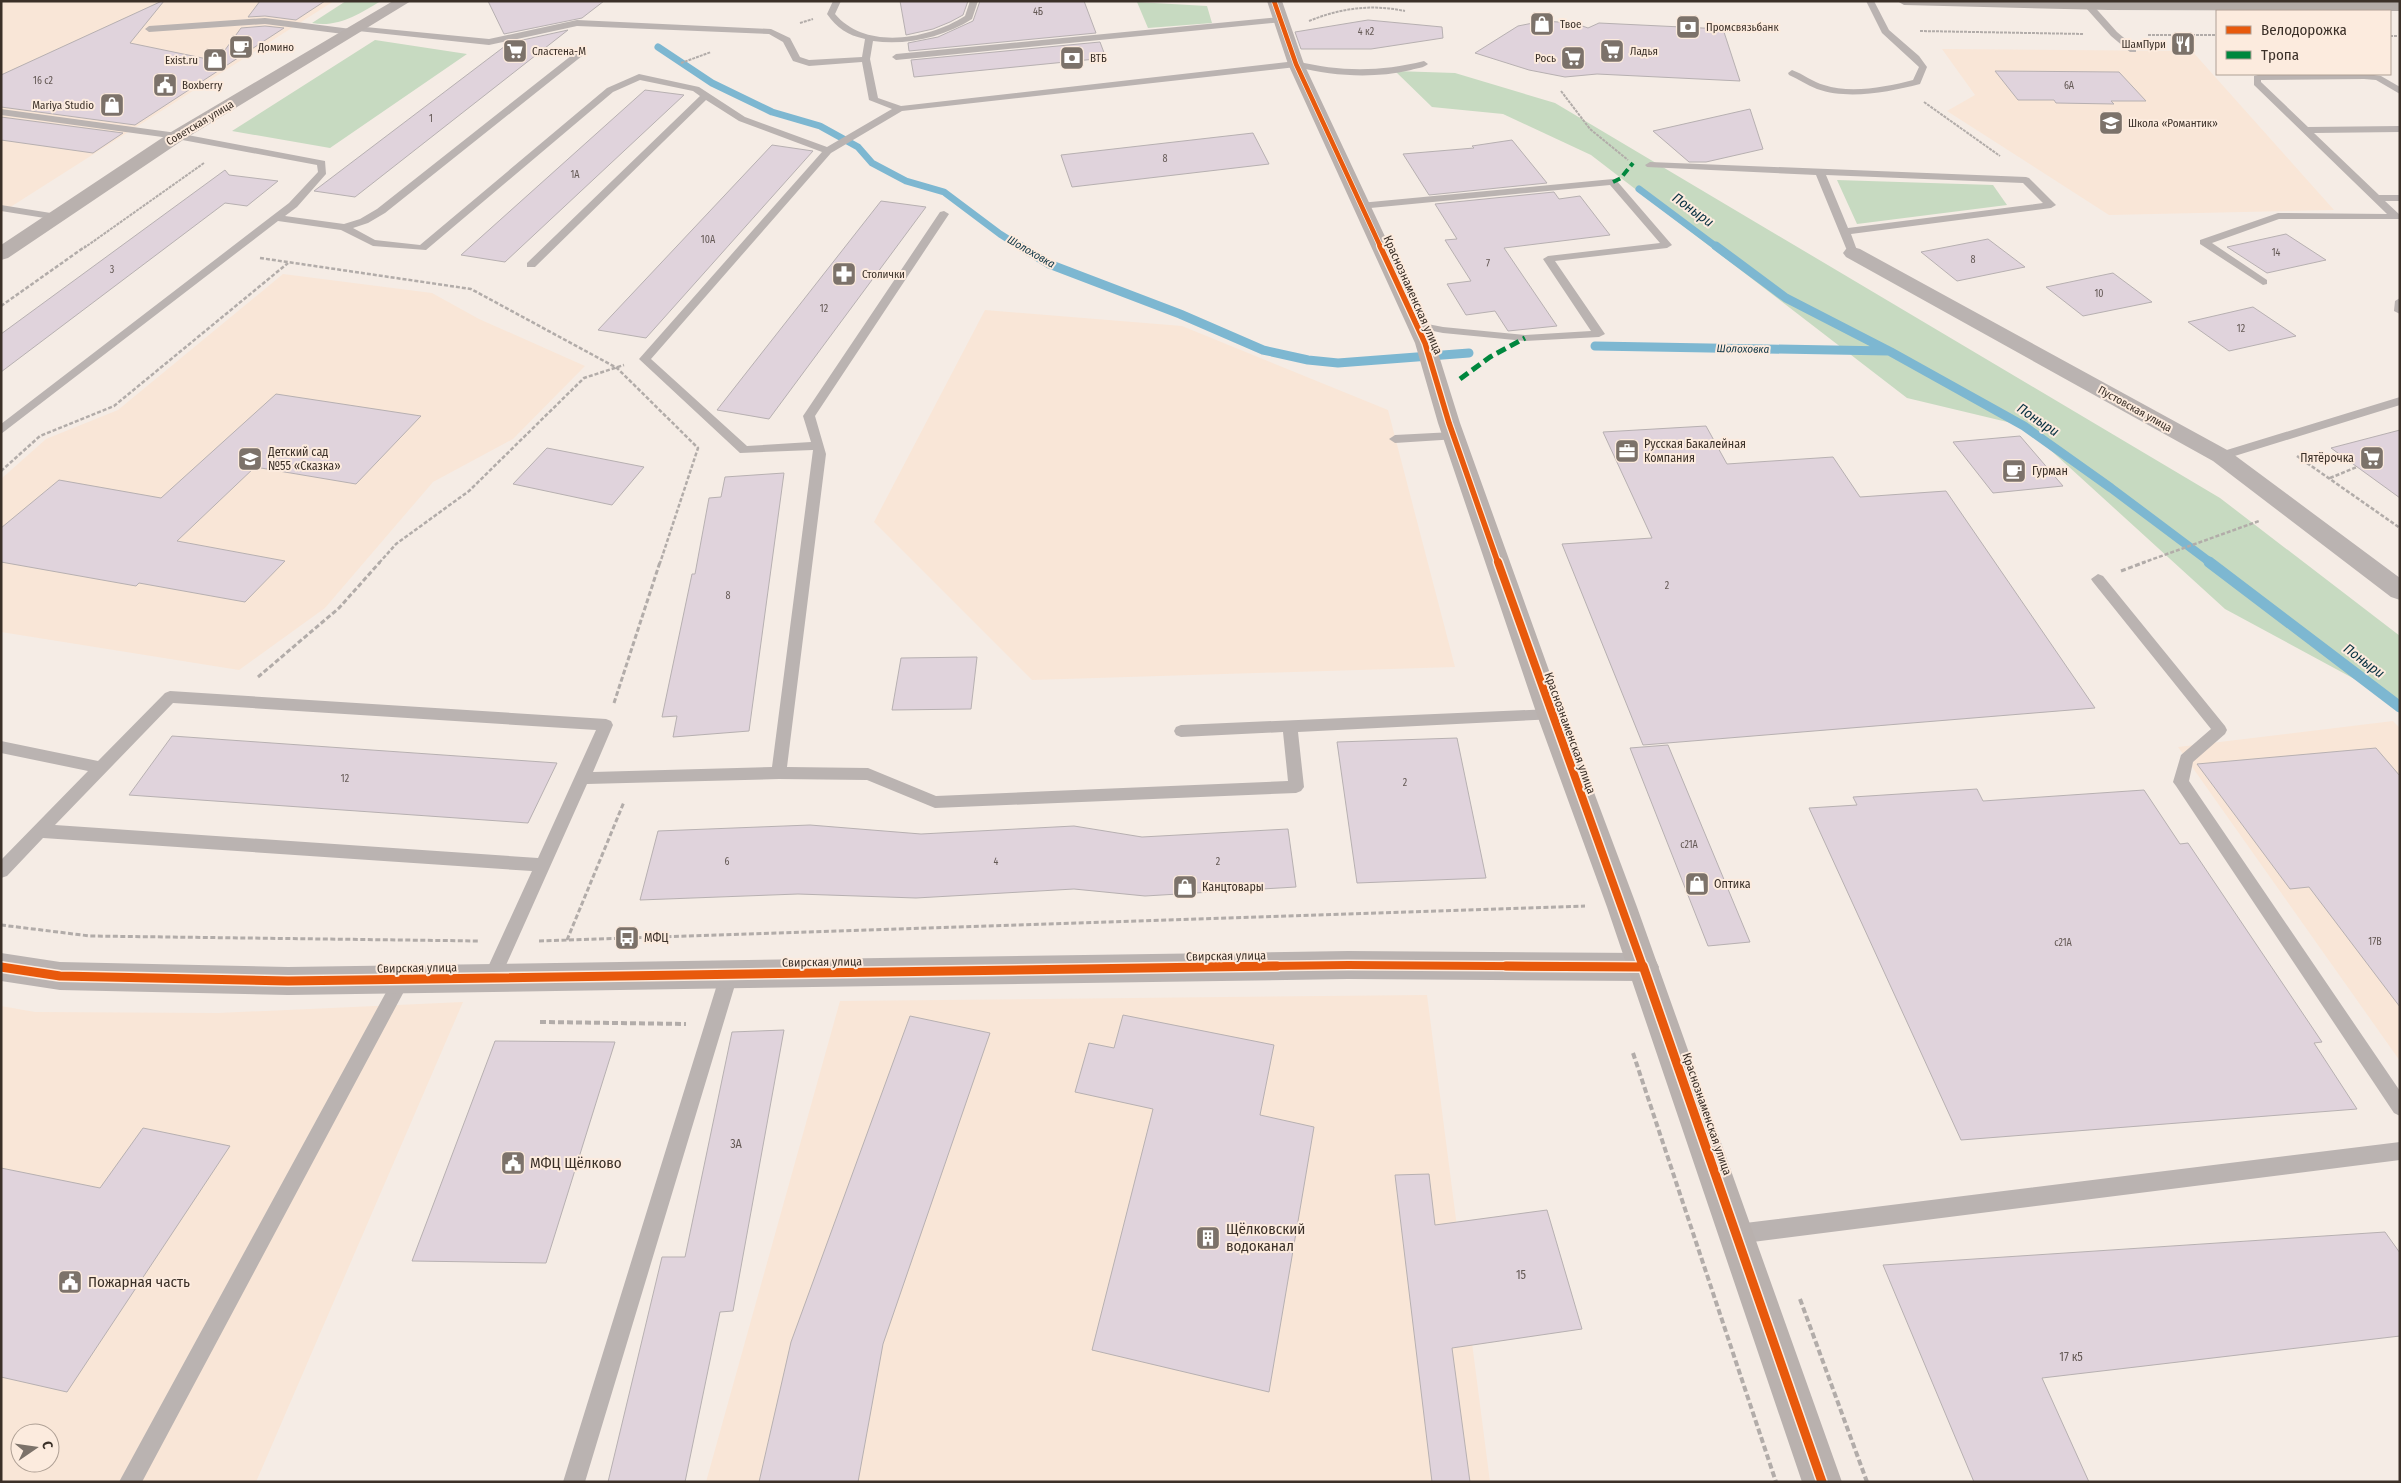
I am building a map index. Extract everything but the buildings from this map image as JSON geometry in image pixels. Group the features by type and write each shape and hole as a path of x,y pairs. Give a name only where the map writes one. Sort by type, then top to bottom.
{"main road":[{"path":"1904,1 2088,5 2112,3 2394,7"}],"street":[{"name":"Советская улица","path":"1,254 177,136 404,1"},
{"name":"Краснознаменская улица","path":"1274,1 1296,64 1360,206 1421,334 1434,369 1453,436 1551,715 1643,967 1822,1482"},
{"name":"Пустовская улица","path":"1854,253 2221,456 2400,591"},
{"name":"Свирская улица","path":"1,967 60,976 288,981 1348,965 1643,967"}],"lane":[{"path":"837,1 830,14 835,24 850,32 869,38 914,38 945,31 969,17 974,1"},
{"path":"1792,73 1821,87 1840,90 1901,86 1917,82 1922,67 1916,58 1885,31 1870,1"},
{"path":"2088,5 2114,34 2133,50"},
{"path":"149,29 265,20 489,42 577,23 771,32 787,40 796,59 809,63 866,58"},
{"path":"896,57 1280,20"},
{"path":"869,38 866,58 874,100 900,109"},
{"path":"344,227 364,221 381,212 584,50"},
{"path":"818,446 744,450 645,359 828,151 866,127 900,109 1296,64 1325,71 1348,73 1395,71 1424,64"},
{"path":"2398,219 2257,83 2257,78 2264,76 2364,76 2378,78 2400,91"},
{"path":"276,218 344,227 373,243 422,248 610,90 639,77 696,89 742,119 828,151"},
{"path":"530,264 706,95"},
{"path":"1,112 177,136 227,147 322,163 323,172 293,205 1,430"},
{"path":"2306,130 2400,130"},
{"path":"1650,165 2026,180 2051,204 1844,232"},
{"path":"1820,172 1854,253"},
{"path":"1360,206 1613,182 1668,245 1548,259 1598,334 1525,338 1443,330 1421,334"},
{"path":"2376,198 2400,198"},
{"path":"1,208 57,217"},
{"path":"778,773 820,454 809,416 944,214"},
{"path":"2263,282 2204,242 2278,216 2398,219"},
{"path":"2400,301 2400,311"},
{"path":"2221,456 2400,401"},
{"path":"1395,439 1453,436"},
{"path":"2098,579 2220,730 2186,760 2181,782 2400,1107"},
{"path":"1,871 170,697 606,724 492,978"},
{"path":"1181,731 1551,715"},
{"path":"582,778 778,773 868,774 934,802 1296,787 1290,726"},
{"path":"1,747 102,768"},
{"path":"40,831 543,864"},
{"path":"574,1482 729,975"},
{"path":"130,1482 402,979"},
{"path":"1737,1234 2400,1151"}],"path":[{"path":"1308,21 1343,8 1365,5 1405,11"},
{"path":"1885,31 2216,35"},
{"path":"2391,36 2397,36"},
{"path":"1901,86 1993,150 2026,180"},
{"path":"1561,91 1590,129 1629,161 1650,165"},
{"path":"1,306 227,147"},
{"path":"230,253 471,289 618,368 698,448 606,724"},
{"path":"1,471 40,436 114,406 288,263"},
{"path":"231,700 339,608 396,544 469,491 584,378 645,359"},
{"path":"2274,440 2400,528"},
{"path":"2329,478 2357,467"},
{"path":"2098,579 2292,509"},
{"path":"567,940 635,776"},
{"path":"1,925 90,936 508,942 1585,907"},
{"path":"540,1022 689,1024"},
{"path":"1633,1053 1776,1482"}],"shaded area":[{"path":"1,1 334,1 1,213"},
{"name":"Школа «Романтик»","path":"1942,49 2192,51 2334,210 2109,215 1947,111 1975,95"},
{"name":"Детский сад №55 «Сказка»","path":"283,274 432,293 479,319 585,366 513,439 433,482 325,608 239,670 1,632 1,479 46,439 118,410"},
{"path":"985,310 1182,326 1388,410 1455,667 1032,680 874,522"},
{"path":"2393,721 2400,728 2400,1061 2178,747"},
{"path":"1427,995 1490,1482 706,1482 840,1001"},
{"path":"463,1002 256,1482 1,1482 1,1006 35,1012 218,1013"}],"green space":[{"path":"346,1 381,1 339,22 312,23"},
{"path":"1137,2 1207,6 1212,23 1148,28"},
{"path":"375,40 467,54 330,148 232,131"},
{"path":"1395,71 1455,73 1555,103 2220,498 2400,636 2400,709 2384,695 2225,609 2024,426 1907,398 1591,155 1503,114 1432,107"},
{"path":"1837,180 1993,185 2007,205 1857,224"}],"waterway":[{"name":"Шолоховка","path":"658,47 712,83 772,112 820,126 858,147 872,163 906,181 944,192 1022,248"},
{"name":"Поныри","path":"1639,189 1718,248"},
{"name":"Шолоховка","path":"1020,246 1049,264 1180,314 1263,350 1308,360 1338,363 1469,353"},
{"name":"Поныри","path":"1716,246 1786,298 1891,352 2024,426 2211,563"},
{"name":"Шолоховка","path":"1595,346 1888,351"},
{"name":"Поныри","path":"2209,562 2400,707"}],"marked path":[{"path":"1613,182 1621,178 1633,163"},
{"path":"1460,379 1490,357 1525,338"}],"cycle path":[{"path":"1274,1 1296,64 1425,343 1449,423 1551,715 1622,907 1822,1482"},
{"path":"1,967 60,976 288,981 1348,965 1643,967"}],"place":[{"name":"Твое","path":"1542,24"},
{"name":"Промсвязьбанк","path":"1688,27"},
{"name":"ШамПури","path":"2183,44"},
{"name":"Домино","path":"241,47"},
{"name":"Сластена-М","path":"515,51"},
{"name":"Ладья","path":"1612,51"},
{"name":"ВТБ","path":"1072,58"},
{"name":"Рось","path":"1573,58"},
{"name":"Exist.ru","path":"215,60"},
{"name":"Boxberry","path":"165,85"},
{"name":"Mariya Studio","path":"112,105"},
{"name":"Школа «Романтик»","path":"2111,123"},
{"name":"Столички","path":"844,274"},
{"name":"Русская Бакалейная Компания","path":"1627,451"},
{"name":"Пятёрочка","path":"2372,458"},
{"name":"Детский сад №55 «Сказка»","path":"250,459"},
{"name":"Гурман","path":"2014,471"},
{"name":"Оптика","path":"1697,884"},
{"name":"Канцтовары","path":"1185,887"},
{"name":"МФЦ","path":"627,938"},
{"name":"МФЦ Щёлково","path":"513,1163"},
{"name":"Щёлковский водоканал","path":"1208,1238"},
{"name":"Пожарная часть","path":"70,1282"}]}
